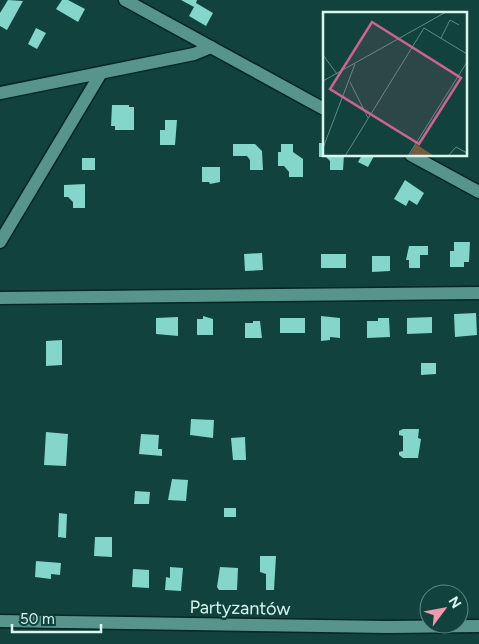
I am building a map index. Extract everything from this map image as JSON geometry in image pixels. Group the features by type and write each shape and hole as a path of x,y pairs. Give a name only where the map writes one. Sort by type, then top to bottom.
{"street":[{"path":"125,0 323,108"},
{"path":"0,93 194,54 211,47"},
{"path":"0,242 101,73"},
{"path":"413,156 479,192"},
{"path":"0,298 479,293"},
{"name":"Partyzantów","path":"0,621 388,627 479,626"}],"building":[{"path":"8,0 23,1 7,30 0,26 0,13"},
{"path":"62,0 68,0 85,9 78,22 56,9"},
{"path":"181,0 197,0 196,3 213,13 206,26 189,16 194,7"},
{"path":"36,28 46,33 37,49 28,44"},
{"path":"112,105 129,105 129,107 134,107 134,130 115,130 115,126 111,126"},
{"path":"165,120 177,120 175,145 160,145 160,130 165,130"},
{"path":"319,143 323,143 323,156 344,156 343,170 330,170 330,161 326,157 319,157"},
{"path":"233,144 255,144 262,151 263,170 250,170 250,160 247,156 233,156"},
{"path":"281,144 293,144 293,152 303,159 303,177 289,177 289,172 284,166 278,166 278,152 281,152"},
{"path":"361,156 374,156 368,167 358,162"},
{"path":"82,158 95,158 95,170 82,170"},
{"path":"202,167 220,167 220,182 210,184 209,182 202,182"},
{"path":"405,180 424,193 417,205 409,200 406,206 394,199"},
{"path":"85,184 85,208 73,208 73,202 68,197 64,197 64,185"},
{"path":"454,242 470,242 469,262 464,262 464,267 450,267 450,251 454,251"},
{"path":"409,246 428,246 428,255 420,255 420,268 409,268 409,260 406,260"},
{"path":"262,253 263,270 245,271 244,254"},
{"path":"321,254 346,254 346,268 321,268"},
{"path":"372,256 390,256 390,271 372,272"},
{"path":"476,313 477,335 455,337 454,314"},
{"path":"203,316 213,319 213,335 197,335 197,319 203,319"},
{"path":"321,316 340,318 340,338 330,337 330,340 321,341"},
{"path":"178,317 178,336 156,334 156,318"},
{"path":"432,317 432,333 407,334 407,318"},
{"path":"280,318 305,318 305,333 280,333"},
{"path":"378,318 389,318 390,337 367,338 367,321 378,321"},
{"path":"253,321 260,321 262,338 245,338 245,323 253,323"},
{"path":"62,340 62,365 46,366 46,341"},
{"path":"421,363 436,363 436,374 421,375"},
{"path":"191,419 214,420 213,438 190,435"},
{"path":"403,429 419,429 418,438 421,439 418,458 403,458 399,455 399,452 403,451 403,436 399,435 399,431"},
{"path":"46,432 68,434 66,466 44,465"},
{"path":"141,434 159,435 158,449 162,449 162,456 139,454"},
{"path":"245,437 246,460 233,460 231,438"},
{"path":"172,479 188,480 186,501 168,500"},
{"path":"135,491 150,492 149,504 134,504"},
{"path":"224,508 236,508 236,517 224,517"},
{"path":"59,513 67,514 66,538 58,537"},
{"path":"95,537 112,537 112,557 94,556"},
{"path":"260,556 276,556 274,590 266,590 266,574 260,572"},
{"path":"36,561 61,563 60,575 51,574 51,579 35,577"},
{"path":"170,567 183,568 181,591 165,590 166,577 170,578"},
{"path":"220,567 238,568 237,590 219,590 217,587"},
{"path":"133,569 149,570 149,588 132,587"}]}
